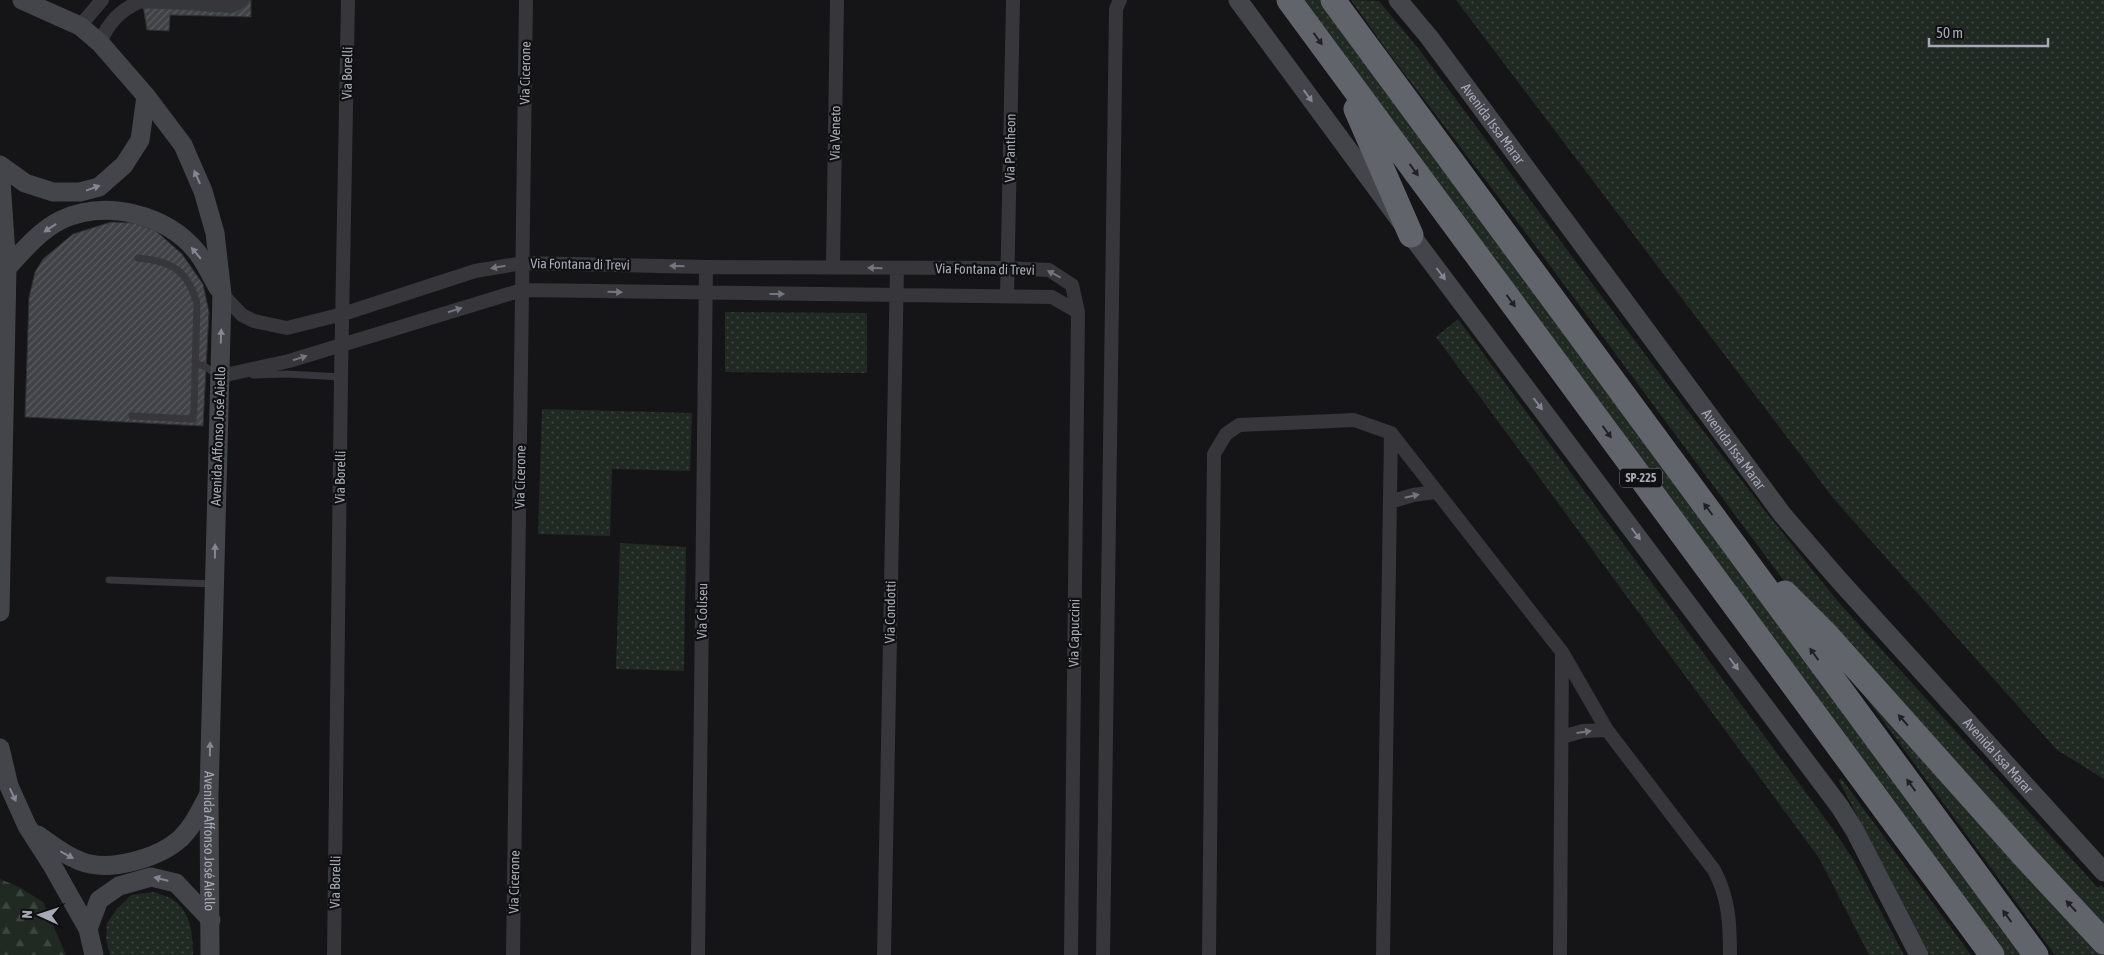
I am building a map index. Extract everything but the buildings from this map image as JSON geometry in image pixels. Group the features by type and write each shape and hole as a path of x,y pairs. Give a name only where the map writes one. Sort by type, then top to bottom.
{"highway":[{"name":"SP-225","path":"1289,0 1992,955"},
{"name":"SP-225","path":"1333,0 2036,955"},
{"path":"1338,67 1412,235"},
{"path":"1726,533 1826,634 2024,856 2104,942"}],"street":[{"name":"Avenida Affonso José Aiello","path":"22,0 80,26 100,43 146,96 183,145 203,191 215,233 222,294 209,794 210,955"},
{"path":"80,26 102,0"},
{"path":"100,43 106,28 122,12 140,0 232,6 242,0"},
{"name":"Via Borelli","path":"334,955 348,0"},
{"name":"Via Cicerone","path":"513,955 526,0"},
{"name":"Via Veneto","path":"833,266 837,0"},
{"name":"Via Pantheon","path":"1007,296 1013,0"},
{"path":"1103,955 1116,9 1120,0"},
{"path":"1238,0 1840,807 1855,831 1919,955"},
{"name":"Avenida Issa Marar","path":"1398,0 1429,37 1782,514 1839,580 2104,872"},
{"path":"0,166 25,183 53,192 80,192 99,186 124,165 140,140 146,96"},
{"path":"0,166 7,268 0,612"},
{"path":"7,268 34,238 62,220 94,211 133,212 167,226 197,252 222,294"},
{"name":"Via Fontana di Trevi","path":"222,294 242,315 254,321 287,328 343,314 474,271 523,263 1008,268 1049,270 1072,285 1078,312"},
{"name":"Via Coliseu","path":"698,955 706,266"},
{"name":"Via Condotti","path":"884,955 897,268"},
{"name":"Via Fontana di Trevi","path":"219,380 230,374 289,361 522,290 706,294 896,294 1052,297 1078,312"},
{"name":"Via Capuccini","path":"1071,955 1078,312"},
{"path":"1209,955 1214,454 1226,434 1239,425 1354,420 1391,434 1562,652 1607,730 1714,870 1720,882 1728,909 1730,955"},
{"path":"1384,955 1391,434"},
{"path":"1390,502 1413,495 1435,492"},
{"path":"1560,955 1562,652"},
{"path":"1562,737 1584,731 1607,730"},
{"path":"0,748 9,786 27,826 52,865 88,929 94,955"},
{"path":"27,826 63,853 82,862 108,866 144,860 179,839 193,823 209,794"},
{"path":"88,929 99,900 119,886 151,877 176,883 211,920"}],"lane":[{"path":"132,416 193,419 197,304 195,295 175,266 157,259 138,258"},
{"path":"195,363 206,367 219,380 254,374 341,377"},
{"path":"109,580 214,584"}],"green space":[{"path":"1301,0 1322,0 2022,955 2003,955"},
{"path":"1351,0 1379,1 1418,48 1679,399 1841,605 2098,888 2101,885 2104,888 2104,924 1790,589"},
{"path":"1456,0 2104,0 2104,779 2057,750 1833,498"},
{"path":"725,312 867,313 867,373 725,372"},
{"path":"1458,319 1832,828 1853,859 1904,955 1869,955 1819,858 1436,337"},
{"path":"542,409 692,413 690,471 612,469 610,536 538,534"},
{"path":"620,543 686,547 684,671 616,669"},
{"path":"1864,695 2104,954 2104,955 2055,955"},
{"path":"1841,778 1971,955 1930,955 1839,781"},
{"path":"0,879 19,887 43,902 66,955 0,955"},
{"path":"154,892 172,899 183,910 190,924 193,955 110,955 106,938 107,923 116,910 131,895"}]}
